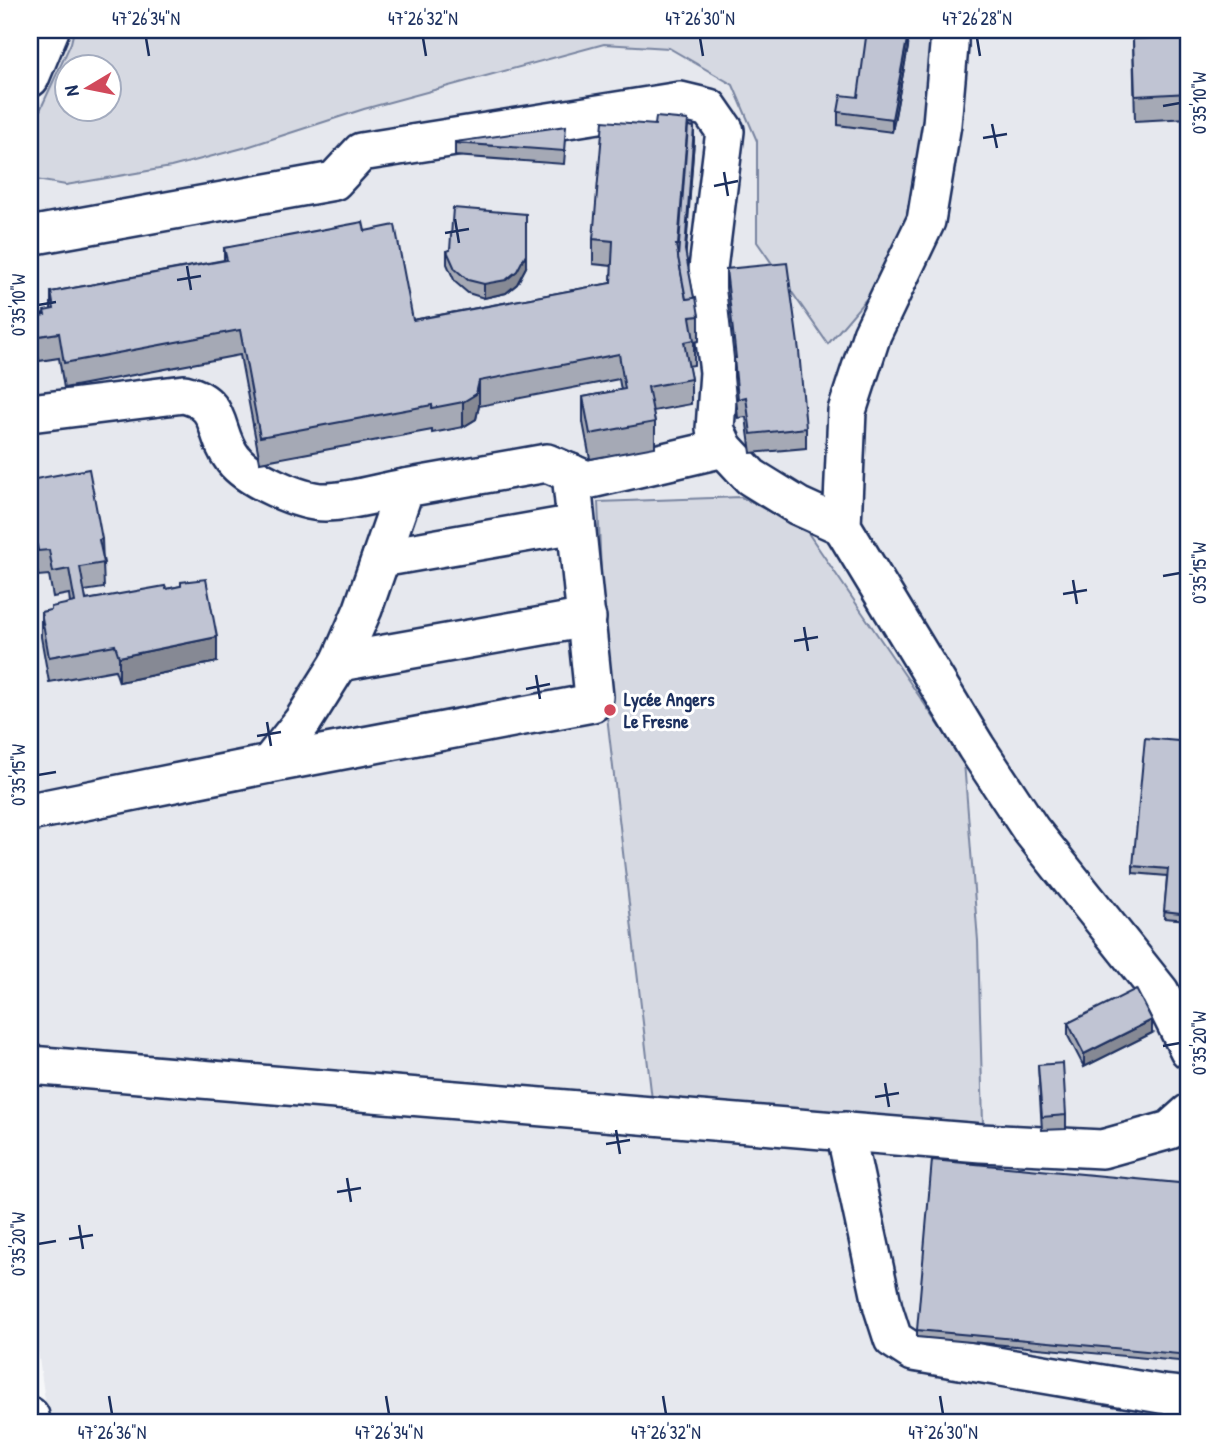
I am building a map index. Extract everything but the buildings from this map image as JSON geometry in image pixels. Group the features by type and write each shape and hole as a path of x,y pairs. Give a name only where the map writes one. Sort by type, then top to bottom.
{"street":[{"path":"30,78 50,30"},
{"path":"948,30 942,124 926,221 872,334 847,411 842,526 988,766 1031,830 1160,992 1189,1050"},
{"path":"35,235 334,181 361,152 680,101 709,108 724,131 707,276 719,372 715,429 724,448 751,477 798,506 842,526"},
{"path":"30,413 184,394 204,400 212,410 233,459 248,474 313,501 328,502 547,463 587,480 724,448"},
{"path":"30,812 592,704 594,697 571,473"},
{"path":"269,764 303,721 341,662 405,488"},
{"path":"381,558 576,524"},
{"path":"341,662 586,618"},
{"path":"30,1065 845,1132 1102,1149 1171,1130 1189,1113"},
{"path":"845,1132 883,1308 893,1339 913,1352 1189,1397"},
{"path":"30,1416 31,1422"}],"shaded area":[{"name":"Lycée Angers Le Fresne","path":"72,30 1189,30 1189,1422 48,1422 30,1294 30,125 52,75 52,122 122,122 122,52 62,52"},
{"path":"74,30 936,30 916,216 868,297 828,344 757,242 757,141 733,85 669,48 604,44 364,109 247,147 171,167 66,185 30,179 30,132 52,84 52,122 122,122 122,52 67,52"},
{"path":"741,497 806,530 964,762 978,941 983,1124 653,1108 607,716 598,502"}],"place":[{"name":"Lycée Angers Le Fresne","path":"610,710"}]}
